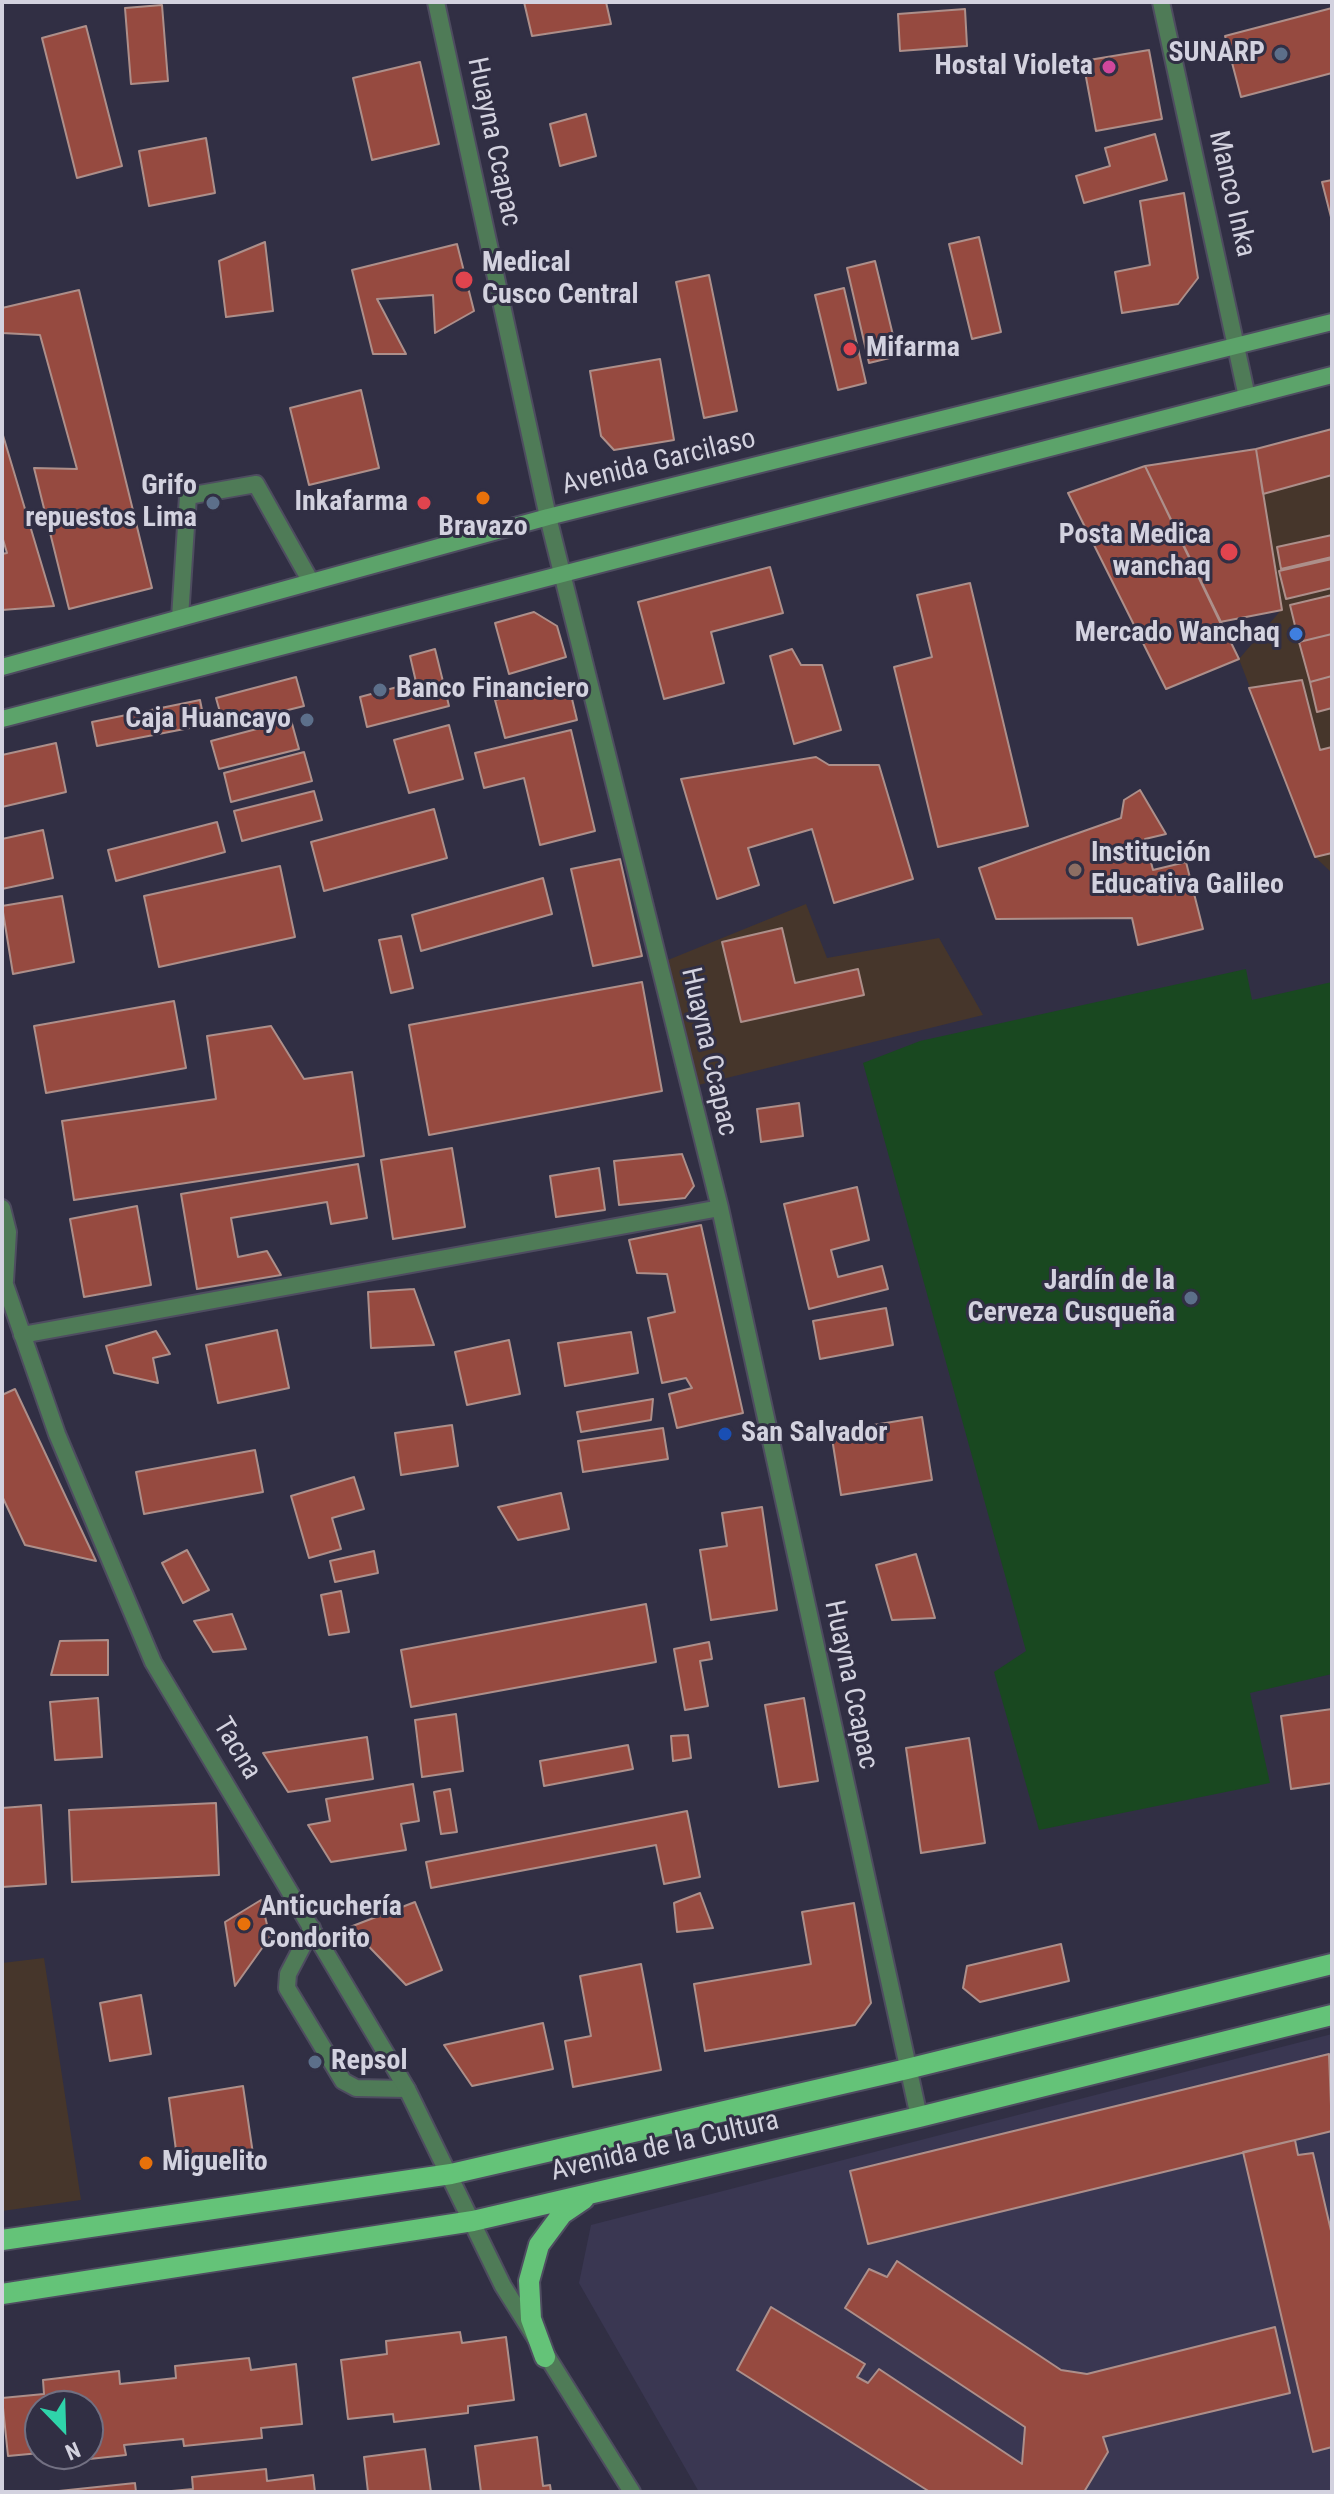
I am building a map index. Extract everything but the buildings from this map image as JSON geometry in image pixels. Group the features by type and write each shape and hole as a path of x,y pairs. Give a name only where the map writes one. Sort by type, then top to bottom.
{"main road":[{"name":"Avenida Garcilaso","path":"2,667 548,517 1332,322"},
{"path":"2,719 1332,375"},
{"name":"Avenida de la Cultura","path":"2,2240 451,2174 907,2069 1332,1964"},
{"name":"Avenida de la Cultura","path":"2,2294 473,2221 919,2117 1332,2015"},
{"path":"545,2357 531,2319 529,2281 539,2245 562,2214 594,2192"}],"street":[{"name":"Huayna Ccapac","path":"436,2 561,574 720,1208 919,2117"},
{"name":"Manco Inka","path":"1161,2 1247,397"},
{"path":"180,618 188,496 256,484 311,582"},
{"name":"Tacna","path":"2,1208 8,1232 4,1278 22,1335 57,1434 153,1662 407,2089 503,2286 632,2492"},
{"path":"22,1335 720,1208"},
{"path":"312,1928 288,1974 287,1988 343,2081 356,2088 407,2089"}],"shaded area":[{"name":"Mercado Wanchaq","path":"1332,429 1332,873 1315,857 1239,659 1282,609 1256,449"},
{"path":"806,904 827,958 939,938 983,1015 690,1087 663,962"},
{"path":"44,1958 81,2200 2,2211 2,1963"},
{"path":"1332,2034 1332,2492 699,2492 579,2283 591,2225"}],"green space":[{"path":"1246,969 1252,1000 1332,982 1332,1674 1250,1693 1270,1783 1039,1830 994,1672 1026,1651 863,1063 920,1041"}],"place":[{"name":"SUNARP","path":"1281,54"},
{"name":"Hostal Violeta","path":"1109,67"},
{"name":"Medical Cusco Central","path":"464,280"},
{"name":"Mifarma","path":"850,349"},
{"name":"Bravazo","path":"483,498"},
{"name":"Grifo repuestos Lima","path":"213,503"},
{"name":"Inkafarma","path":"424,503"},
{"name":"Posta Medica wanchaq","path":"1229,552"},
{"name":"Mercado Wanchaq","path":"1296,634"},
{"name":"Banco Financiero","path":"380,690"},
{"name":"Caja Huancayo","path":"307,720"},
{"name":"Institución Educativa Galileo","path":"1075,870"},
{"name":"Jardín de la Cerveza Cusqueña","path":"1191,1298"},
{"name":"San Salvador","path":"725,1434"},
{"name":"Anticuchería Condorito","path":"244,1924"},
{"name":"Repsol","path":"315,2062"},
{"name":"Miguelito","path":"146,2163"}]}
